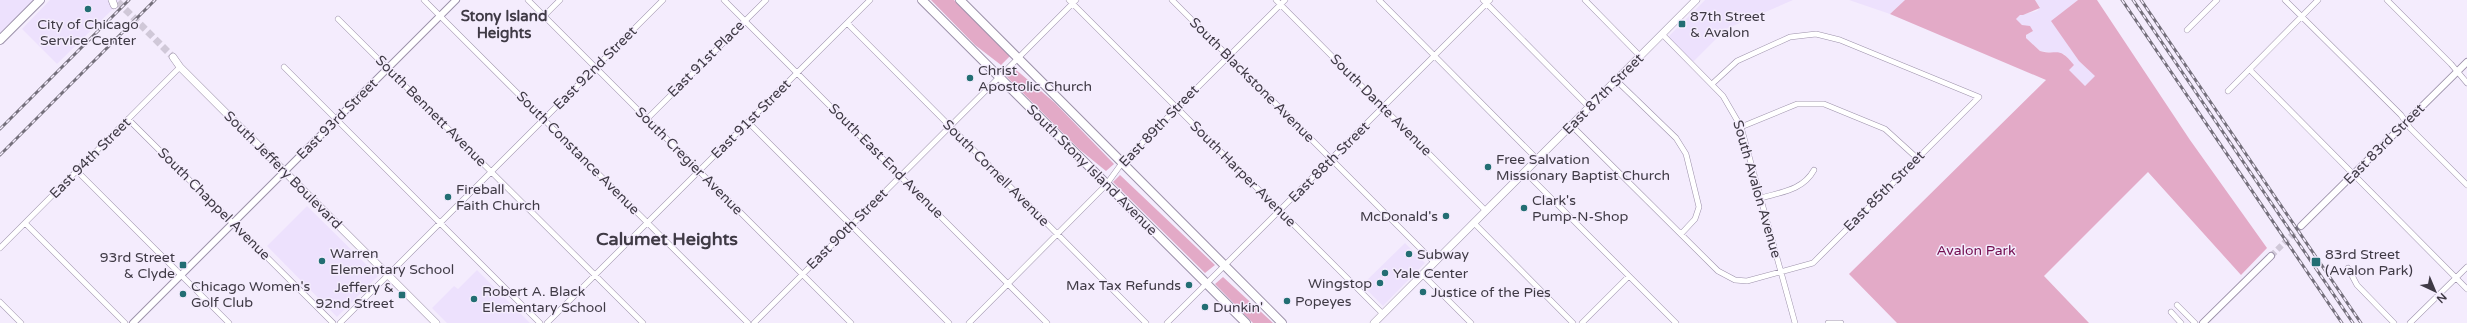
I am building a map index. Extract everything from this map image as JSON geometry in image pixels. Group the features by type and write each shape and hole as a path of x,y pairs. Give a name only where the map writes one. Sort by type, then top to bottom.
{"main road":[{"path":"0,40 40,0"},
{"name":"South Stony Island Avenue","path":"922,0 1246,323"},
{"name":"South Stony Island Avenue","path":"960,0 1282,323"},
{"name":"East 87th Street","path":"1374,323 1696,0"},
{"name":"South Jeffery Boulevard","path":"171,59 436,323"}],"street":[{"name":"South Constance Avenue","path":"424,0 748,323"},
{"name":"East 93rd Street","path":"133,323 456,0"},
{"name":"South Cregier Avenue","path":"528,0 851,323"},
{"path":"544,16 560,0"},
{"name":"East 92nd Street","path":"340,323 663,0"},
{"name":"South East End Avenue","path":"724,0 1047,323"},
{"name":"East 91st Place","path":"647,119 766,0"},
{"name":"East 91st Street","path":"547,323 870,0"},
{"name":"South Blackstone Avenue","path":"1172,0 1434,262"},
{"name":"South Dante Avenue","path":"1276,0 1486,211"},
{"name":"East 89th Street","path":"969,323 1106,185 1122,163 1285,0"},
{"path":"1379,0 1537,159"},
{"path":"1585,0 1640,56"},
{"path":"1590,4 1594,0"},
{"path":"2187,30 2217,0"},
{"path":"2285,0 2467,185"},
{"path":"2228,91 2318,0"},
{"path":"2387,0 2467,84"},
{"name":"East 90th Street","path":"754,323 950,127 1073,1"},
{"name":"South Harper Avenue","path":"1073,1 1177,108 1383,314"},
{"path":"1487,1 1589,107"},
{"name":"East 88th Street","path":"1167,323 1435,56 1487,1"},
{"name":"South Bennett Avenue","path":"338,19 643,323"},
{"name":"South Cornell Avenue","path":"846,23 1146,323"},
{"name":"South Avalon Avenue","path":"1662,34 1712,84 1729,104 1741,127 1795,323"},
{"name":"East 85th Street","path":"1571,125 1718,271 1728,278 1747,281 1813,263 1979,97 1840,40 1816,34 1790,37 1746,56 1731,66 1712,84"},
{"name":"East 83rd Street","path":"2301,226 2467,62"},
{"path":"284,67 540,323"},
{"name":"East 94th Street","path":"0,248 180,68"},
{"path":"2250,70 2467,289"},
{"path":"1616,80 1676,138 1686,154 1699,207 1695,219 1681,234"},
{"path":"1741,127 1796,104 1824,104 1884,129 1917,158"},
{"name":"South Chappel Avenue","path":"128,119 333,323"},
{"path":"748,122 949,323"},
{"path":"1761,198 1796,188 1807,181 1814,170"},
{"path":"77,171 229,323"},
{"path":"1525,172 1676,323"},
{"path":"25,223 125,323"},
{"path":"1474,223 1573,323"},
{"path":"2203,323 2271,256"},
{"path":"2410,323 2467,267"},
{"path":"2348,268 2357,285 2394,323"},
{"path":"1422,274 1471,323"},
{"path":"1582,323 1629,276"},
{"path":"0,302 21,323"},
{"path":"2177,305 2195,323"},
{"path":"2170,312 2181,323"},
{"path":"1828,323 1841,323"}],"shaded area":[{"path":"0,0 34,0 0,34"},
{"path":"50,0 122,0 57,64 22,29"},
{"path":"1705,0 1793,0 1726,29 1692,63 1667,38"},
{"path":"1849,0 1905,0 1890,14"},
{"path":"2035,0 2078,0 2052,21 2079,61 2096,76 2085,86 2068,70 2074,65 2064,54 2040,51 2026,38 2026,35 2033,31 2019,23 2016,19 2020,15 2037,11 2040,7"},
{"name":"Warren Elementary School","path":"307,206 378,276 337,317 267,246"},
{"name":"Yale Center","path":"1405,243 1425,263 1383,306 1362,285"},
{"name":"Robert A. Black Elementary School","path":"477,270 530,323 447,323 432,308 454,286 458,289"}],"green space":[{"path":"931,0 954,0 1010,56 1001,65 975,45"},
{"name":"Avalon Park","path":"1905,0 2035,0 2040,8 2020,15 2016,19 2022,25 2030,26 2033,31 2026,35 2026,38 2040,51 2058,52 2069,59 2074,65 2069,70 2085,86 2095,76 2079,61 2051,21 2078,0 2097,0 2190,140 2267,248 2241,275 2148,172 2044,276 2089,323 1897,323 1849,274 2046,80 1890,14"},
{"path":"1014,68 1055,103 1114,164 1106,171 1079,149 1006,76"},
{"path":"1120,175 1215,265 1205,273 1113,182"},
{"path":"1223,277 1273,323 1253,323 1215,284"}],"tunnel":[{"path":"118,2 173,57"},
{"path":"2271,256 2301,226"}],"railway":[{"path":"0,129 129,0"},
{"path":"0,155 155,0"},
{"path":"2122,0 2342,323"},
{"path":"2133,0 2353,323"},
{"path":"2141,0 2361,323"}],"place":[{"name":"City of Chicago Service Center","path":"88,9"},
{"name":"87th Street & Avalon","path":"1682,24"},
{"name":"Christ Apostolic Church","path":"970,78"},
{"name":"Free Salvation Missionary Baptist Church","path":"1488,167"},
{"name":"Fireball Faith Church","path":"448,197"},
{"name":"Clark's Pump-N-Shop","path":"1524,208"},
{"name":"McDonald's","path":"1446,216"},
{"name":"Subway","path":"1409,254"},
{"name":"Warren Elementary School","path":"322,261"},
{"name":"83rd Street (Avalon Park)","path":"2316,262"},
{"name":"93rd Street & Clyde","path":"183,265"},
{"name":"Yale Center","path":"1385,273"},
{"name":"Wingstop","path":"1380,283"},
{"name":"Max Tax Refunds","path":"1189,285"},
{"name":"Justice of the Pies","path":"1423,292"},
{"name":"Chicago Women's Golf Club","path":"183,294"},
{"name":"Jeffery & 92nd Street","path":"402,295"},
{"name":"Robert A. Black Elementary School","path":"474,299"},
{"name":"Popeyes","path":"1287,301"},
{"name":"Dunkin'","path":"1205,307"}],"district":[{"name":"Stony Island Heights","path":"504,24"},
{"name":"Calumet Heights","path":"667,239"}]}
